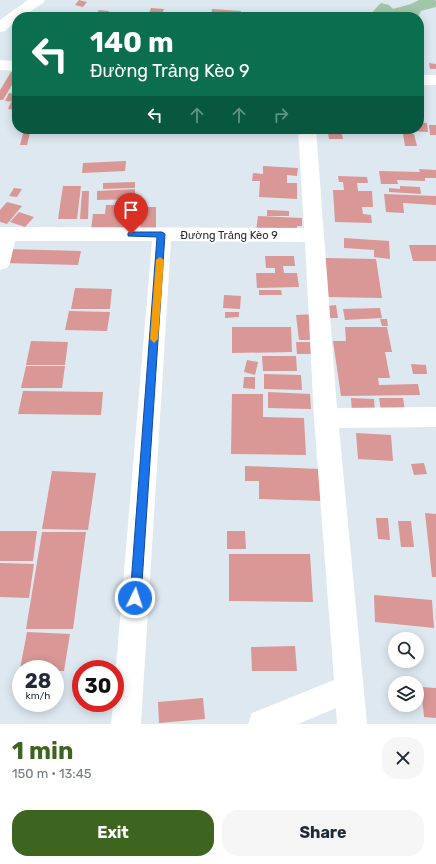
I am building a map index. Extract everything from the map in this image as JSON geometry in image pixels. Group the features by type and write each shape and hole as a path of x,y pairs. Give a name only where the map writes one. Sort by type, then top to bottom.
{"street":[{"path":"19,12 38,0"},
{"path":"0,28 12,17"},
{"path":"0,66 12,66"},
{"path":"424,80 436,80"},
{"path":"307,134 326,418 352,724"},
{"path":"126,724 162,234"},
{"path":"0,263 3,235"},
{"name":"Đường Trảng Kèo 9","path":"3,235 314,235"},
{"path":"326,418 436,417"},
{"path":"263,724 349,688"}],"green space":[{"path":"419,0 435,0 436,7 420,12 373,12 381,3 389,5 393,9"}],"building":[{"path":"79,0 87,2 83,7 75,5"},
{"path":"151,8 164,9 163,12 149,12"},
{"path":"212,9 241,11 241,12 212,12"},
{"path":"99,10 109,11 108,12 98,12"},
{"path":"429,63 436,64 436,69 430,69"},
{"path":"12,72 12,85 3,100 0,100 0,90"},
{"path":"9,93 12,93 12,102 5,101"},
{"path":"11,102 12,102 12,110 8,109"},
{"path":"424,123 427,123 428,132 424,132"},
{"path":"429,125 436,125 436,135 430,135"},
{"path":"23,134 30,134 27,145 20,145"},
{"path":"328,134 342,134 343,139 329,139"},
{"path":"403,134 414,134 417,146 405,146"},
{"path":"126,161 125,171 82,173 83,163"},
{"path":"263,166 298,168 297,176 287,175 287,183 297,183 297,199 259,197 260,181 252,181 253,173 263,174"},
{"path":"419,169 436,170 436,178 425,178 425,181 397,180 398,184 381,184 379,171 420,172"},
{"path":"338,176 367,177 368,183 357,183 358,191 372,191 373,207 362,207 363,214 371,215 372,223 335,222 333,190 344,190 343,182 339,182"},
{"path":"135,182 135,188 103,189 103,183"},
{"path":"63,186 81,186 77,219 58,219"},
{"path":"400,186 420,187 421,194 389,192 389,188 400,189"},
{"path":"14,188 22,189 17,197 9,196"},
{"path":"135,189 135,199 97,200 97,191"},
{"path":"82,191 89,191 88,219 80,219"},
{"path":"384,194 436,196 436,205 403,203 404,213 386,212"},
{"path":"7,202 22,206 7,224 0,222 0,210"},
{"path":"106,205 133,205 131,229 91,230 93,214 105,214"},
{"path":"141,207 156,207 156,228 140,229"},
{"path":"267,210 289,211 289,216 267,216"},
{"path":"19,212 34,217 25,227 10,222"},
{"path":"258,216 302,218 302,226 297,226 297,233 256,231"},
{"path":"344,238 389,241 390,259 374,257 374,250 344,248"},
{"path":"409,245 436,245 436,261 413,261"},
{"path":"8,249 81,251 78,265 4,263"},
{"path":"265,256 294,256 295,266 283,266 284,273 297,273 299,287 257,288 256,273 275,273 275,268 266,268"},
{"path":"325,258 376,259 382,298 328,297"},
{"path":"75,288 112,289 110,309 71,309"},
{"path":"259,290 281,290 282,295 259,295"},
{"path":"224,295 241,296 240,309 223,308"},
{"path":"336,305 338,318 328,318 327,306"},
{"path":"380,308 382,318 345,320 343,309"},
{"path":"69,311 110,312 107,331 65,330"},
{"path":"225,312 239,312 239,317 225,318"},
{"path":"315,314 318,340 299,340 296,315"},
{"path":"380,319 387,319 388,326 382,326"},
{"path":"232,327 291,327 292,352 232,353"},
{"path":"345,327 387,327 392,352 385,352 390,378 378,378 379,385 418,384 420,395 341,396 333,341 346,341"},
{"path":"31,341 68,342 65,365 26,365"},
{"path":"296,342 316,342 317,354 297,354"},
{"path":"262,356 296,356 297,371 263,371"},
{"path":"247,360 258,362 255,375 244,372"},
{"path":"411,364 426,365 427,374 413,374"},
{"path":"26,366 65,366 62,388 21,388"},
{"path":"264,374 301,375 302,390 264,389"},
{"path":"244,377 255,377 255,389 243,388"},
{"path":"23,391 103,392 101,415 18,414"},
{"path":"268,392 310,394 311,409 268,408"},
{"path":"232,394 263,394 263,417 304,418 306,455 231,454"},
{"path":"351,398 374,399 375,412 352,412"},
{"path":"379,398 403,398 405,411 381,411"},
{"path":"356,433 391,435 393,461 358,459"},
{"path":"424,463 427,474 414,475 411,464"},
{"path":"245,466 320,469 323,501 259,499 259,481 245,481"},
{"path":"52,471 96,473 88,530 42,529"},
{"path":"425,513 436,514 436,577 432,577"},
{"path":"376,518 388,518 390,540 378,539"},
{"path":"398,521 411,521 414,547 401,547"},
{"path":"0,531 37,531 33,561 0,561"},
{"path":"227,531 245,531 246,549 227,549"},
{"path":"42,532 86,532 73,629 26,629"},
{"path":"229,554 310,554 313,602 229,601"},
{"path":"0,563 34,564 29,598 0,597"},
{"path":"374,595 432,600 434,628 375,622"},
{"path":"27,632 70,634 64,671 64,660 22,660"},
{"path":"295,646 297,671 252,671 251,647"},
{"path":"424,687 436,688 436,718 424,717"},
{"path":"203,698 205,719 159,723 158,702"}],"slow traffic":[{"path":"154,339 160,260"}],"route":[{"path":"131,234 162,234 135,598"}]}
